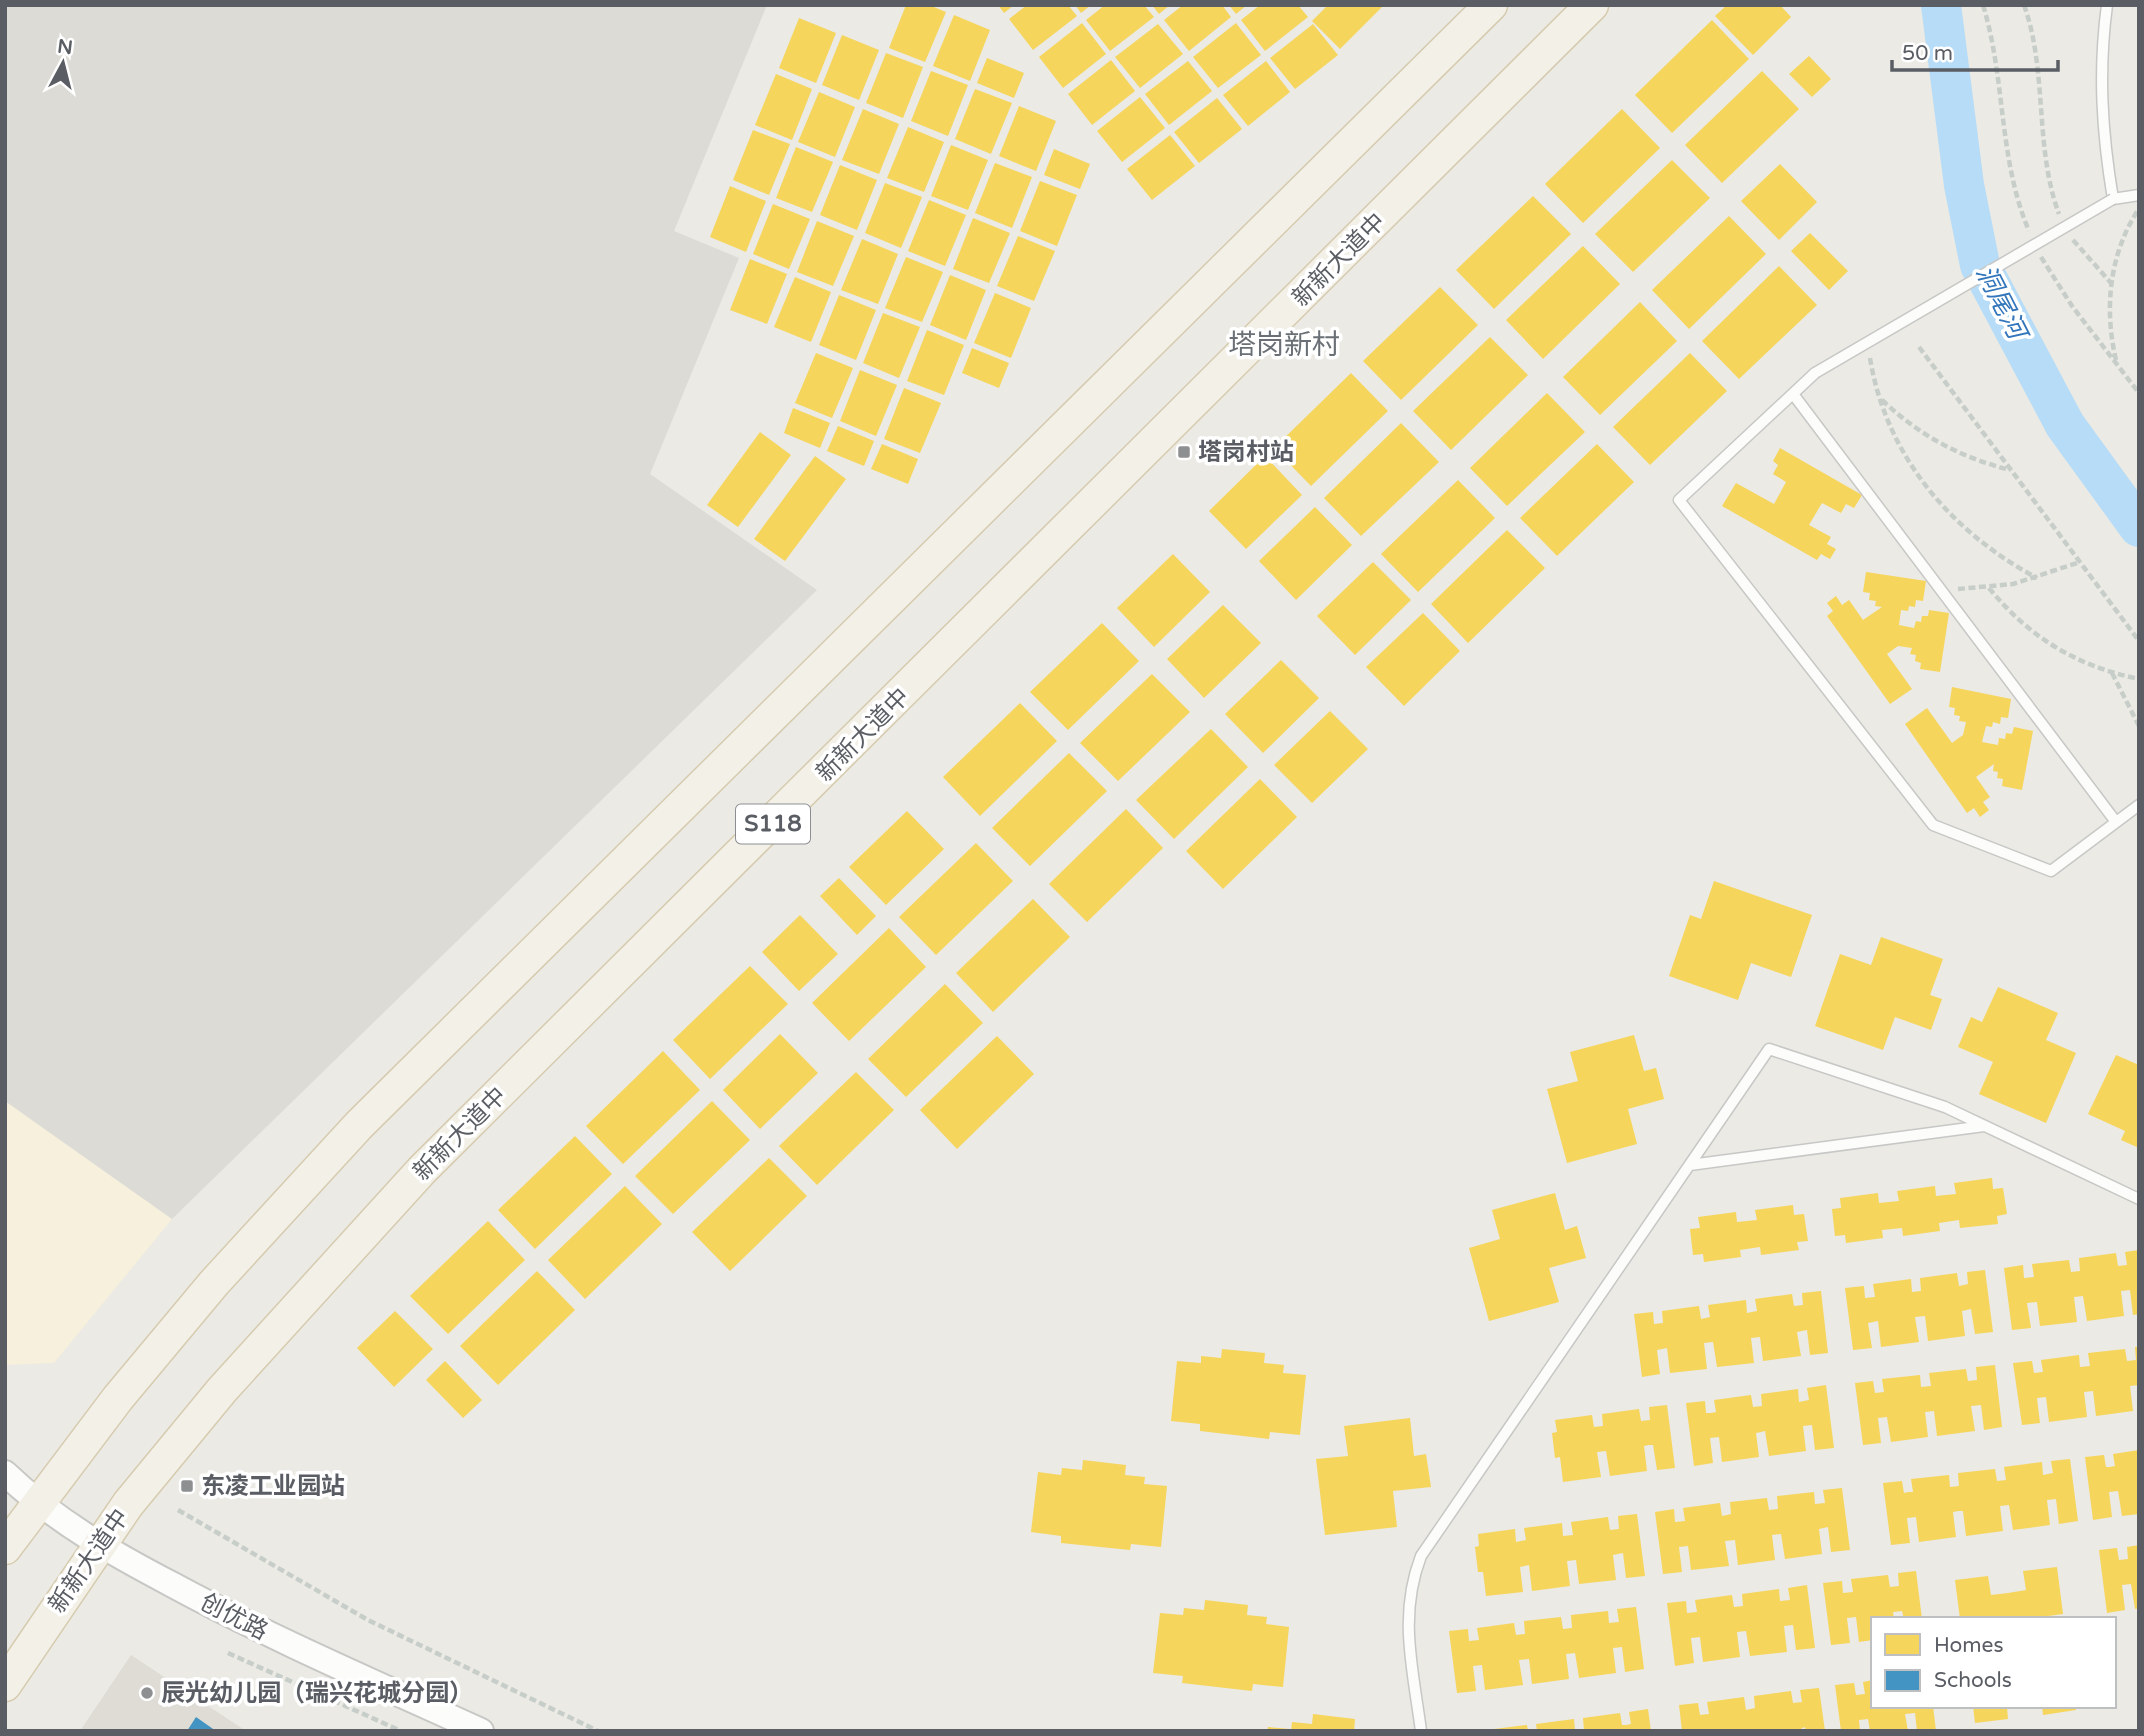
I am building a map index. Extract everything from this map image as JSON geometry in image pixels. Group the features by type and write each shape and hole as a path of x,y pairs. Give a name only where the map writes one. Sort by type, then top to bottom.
{"main road":[{"path":"5,1548 118,1398 214,1283 359,1125 1492,5"},
{"name":"新新大道中","path":"5,1685 128,1504 222,1390 422,1170 1592,5"}],"street":[{"name":"创优路","path":"5,1473 37,1504 99,1546 243,1623 481,1731"}],"lane":[{"path":"2107,5 2100,80 2103,140 2113,199"},
{"path":"2134,808 2050,871 1933,825 1679,500 1815,373 2113,199 2139,195"},
{"path":"1793,394 2116,821"},
{"path":"1421,1731 1406,1614 1410,1584 1421,1556 1769,1049 1945,1107 2139,1199"},
{"path":"1690,1165 1986,1126"}],"path":[{"path":"1983,5 1997,61 2006,152 2013,185 2032,238"},
{"path":"2024,5 2034,32 2047,174 2065,225"},
{"path":"2117,364 2110,324 2111,283 2125,236 2139,209"},
{"path":"2070,234 2111,283"},
{"path":"2036,248 2071,306 2139,393"},
{"path":"1868,343 1879,397 1900,447 1939,504 1990,550 2037,579"},
{"path":"1919,347 2139,641"},
{"path":"1879,397 1897,414 1939,444 1962,455 2011,470"},
{"path":"1940,588 1989,588 2037,579 2080,562"},
{"path":"1989,588 2005,608 2043,641 2065,655 2112,673 2139,679"},
{"path":"2112,673 2139,726"},
{"path":"178,1510 368,1620 598,1731"},
{"path":"228,1653 401,1731"}],"shaded area":[{"path":"5,5 767,5 674,231 739,258 650,474 817,590 172,1219 5,1101"},
{"path":"5,1101 172,1219 54,1363 5,1365"},
{"name":"辰光幼儿园（瑞兴花城分园）","path":"131,1655 246,1731 80,1731"}],"building: Homes":[{"path":"906,5 929,5 946,12 925,62 889,48"},
{"path":"998,5 1014,5 1004,13"},
{"path":"1027,5 1068,5 1077,16 1033,50 1009,19"},
{"path":"1075,5 1091,5 1081,13"},
{"path":"1105,5 1144,5 1154,17 1110,51 1086,20"},
{"path":"1152,5 1170,5 1159,14"},
{"path":"1183,5 1222,5 1231,17 1189,51 1164,20"},
{"path":"1229,5 1247,5 1236,14"},
{"path":"1260,5 1298,5 1308,17 1265,51 1241,20"},
{"path":"1328,5 1384,5 1340,49 1312,21"},
{"path":"1727,5 1780,5 1791,17 1753,55 1715,16"},
{"path":"954,15 990,30 970,81 933,66"},
{"path":"799,18 836,33 816,83 779,68"},
{"path":"1712,20 1749,59 1672,133 1635,95"},
{"path":"1082,23 1106,54 1063,88 1039,57"},
{"path":"1236,23 1261,55 1218,88 1193,57"},
{"path":"1158,24 1183,54 1140,88 1115,57"},
{"path":"1313,24 1338,55 1295,89 1270,58"},
{"path":"842,35 879,50 859,100 822,85"},
{"path":"886,53 923,67 903,118 866,103"},
{"path":"1809,56 1831,79 1812,97 1789,74"},
{"path":"987,58 1024,73 1014,98 977,83"},
{"path":"1111,60 1135,91 1092,125 1068,94"},
{"path":"1188,61 1212,91 1169,125 1145,94"},
{"path":"1266,61 1290,92 1248,126 1223,95"},
{"path":"931,71 968,85 948,136 911,121"},
{"path":"1762,71 1799,109 1722,183 1685,145"},
{"path":"776,74 812,89 792,140 755,125"},
{"path":"975,89 1012,103 991,154 955,139"},
{"path":"819,92 855,107 835,157 798,142"},
{"path":"1140,97 1165,128 1122,162 1097,131"},
{"path":"1217,98 1242,129 1199,163 1174,132"},
{"path":"1019,106 1056,121 1036,171 999,156"},
{"path":"863,109 899,124 879,174 842,160"},
{"path":"1622,109 1660,148 1583,223 1545,184"},
{"path":"908,127 944,142 924,192 887,178"},
{"path":"753,130 790,144 769,195 733,180"},
{"path":"1170,135 1195,166 1152,200 1127,169"},
{"path":"951,145 988,160 968,210 931,196"},
{"path":"796,147 833,162 812,212 776,198"},
{"path":"1054,149 1090,164 1080,189 1044,175"},
{"path":"1672,160 1710,198 1633,272 1595,234"},
{"path":"995,163 1032,177 1012,228 975,213"},
{"path":"1780,164 1817,202 1779,240 1741,201"},
{"path":"840,165 877,180 857,230 820,215"},
{"path":"1040,181 1077,195 1057,246 1020,231"},
{"path":"885,183 922,197 901,248 865,233"},
{"path":"730,186 766,201 746,252 710,237"},
{"path":"1533,196 1571,234 1494,309 1456,270"},
{"path":"929,200 966,215 945,266 908,251"},
{"path":"773,204 810,219 789,269 753,254"},
{"path":"1729,216 1766,254 1689,329 1652,290"},
{"path":"973,218 1010,233 989,283 953,269"},
{"path":"817,221 854,236 833,286 797,272"},
{"path":"1810,233 1848,271 1829,290 1791,251"},
{"path":"1018,236 1055,251 1034,301 997,286"},
{"path":"862,239 898,254 878,304 841,290"},
{"path":"1583,246 1620,284 1543,359 1506,320"},
{"path":"906,257 943,272 922,322 885,308"},
{"path":"750,259 787,274 767,324 730,310"},
{"path":"1779,266 1817,305 1739,379 1702,341"},
{"path":"950,275 986,290 966,340 930,325"},
{"path":"795,277 831,292 811,342 774,327"},
{"path":"1440,287 1478,325 1401,400 1363,361"},
{"path":"995,293 1031,308 1011,358 974,343"},
{"path":"839,295 876,310 856,360 819,345"},
{"path":"1640,302 1677,341 1600,415 1563,377"},
{"path":"883,313 920,327 899,378 863,363"},
{"path":"927,330 964,345 944,395 907,381"},
{"path":"1490,337 1528,375 1451,450 1413,411"},
{"path":"972,348 1009,363 999,388 962,373"},
{"path":"816,353 853,368 832,418 795,403"},
{"path":"1690,353 1727,391 1650,465 1613,427"},
{"path":"860,370 897,385 876,436 840,421"},
{"path":"1351,373 1388,411 1311,486 1274,448"},
{"path":"904,388 941,403 920,453 884,439"},
{"path":"1547,393 1585,432 1507,506 1470,468"},
{"path":"793,408 830,423 820,448 784,433"},
{"path":"1401,423 1439,462 1361,536 1324,498"},
{"path":"838,426 874,441 864,466 827,451"},
{"path":"760,432 791,455 738,527 707,505"},
{"path":"882,444 918,459 908,484 871,469"},
{"path":"1597,444 1634,482 1557,556 1520,518"},
{"path":"1780,448 1862,495 1854,508 1846,504 1841,513 1822,503 1809,525 1831,537 1827,544 1836,549 1830,559 1821,554 1817,560 1722,506 1736,483 1774,504 1786,482 1773,474 1778,465 1773,461"},
{"path":"815,456 846,479 785,561 754,539"},
{"path":"1265,456 1302,495 1246,549 1209,511"},
{"path":"1458,480 1495,518 1418,592 1381,554"},
{"path":"1315,507 1352,545 1296,600 1259,561"},
{"path":"1507,530 1545,568 1468,643 1431,604"},
{"path":"1173,554 1210,592 1154,647 1117,608"},
{"path":"1373,562 1411,600 1355,655 1317,616"},
{"path":"1866,572 1926,581 1923,601 1916,600 1915,607 1909,606 1908,611 1901,610 1899,625 1914,628 1916,621 1921,622 1922,616 1928,616 1929,610 1949,613 1940,672 1920,669 1921,663 1915,661 1916,655 1910,654 1912,648 1898,646 1887,654 1912,689 1890,704 1827,616 1833,611 1827,603 1836,596 1842,605 1849,600 1863,620 1882,607 1875,606 1876,601 1869,600 1870,593 1863,592"},
{"path":"1223,605 1261,643 1204,698 1167,659"},
{"path":"1423,613 1460,651 1404,706 1366,667"},
{"path":"1102,623 1139,661 1068,730 1030,692"},
{"path":"1281,660 1319,698 1263,753 1225,714"},
{"path":"1152,674 1190,712 1118,781 1080,743"},
{"path":"1952,687 2011,699 2008,718 2001,717 2000,724 1993,722 1992,727 1986,726 1982,742 1998,745 1999,738 2005,739 2006,733 2012,734 2014,727 2033,731 2022,790 2002,786 2003,779 1997,778 1998,772 1993,771 1994,764 1976,777 1990,797 1983,802 1989,810 1980,817 1974,808 1967,813 1905,724 1927,708 1952,743 1963,735 1966,722 1959,721 1960,716 1954,715 1955,708 1949,707"},
{"path":"1020,703 1057,741 980,816 943,777"},
{"path":"1330,711 1368,749 1312,803 1274,765"},
{"path":"1211,729 1248,767 1174,839 1136,800"},
{"path":"1069,753 1107,791 1030,866 992,828"},
{"path":"1260,779 1297,817 1223,889 1186,851"},
{"path":"1126,809 1163,848 1087,922 1049,884"},
{"path":"907,811 944,849 886,905 849,867"},
{"path":"976,843 1013,881 936,955 899,917"},
{"path":"839,878 876,916 857,935 820,896"},
{"path":"1714,881 1812,915 1791,977 1751,963 1738,1000 1669,976 1690,915 1701,919"},
{"path":"1033,899 1070,937 993,1012 956,973"},
{"path":"800,915 838,954 799,991 762,952"},
{"path":"889,928 926,967 849,1041 812,1003"},
{"path":"1881,937 1943,959 1930,995 1942,999 1931,1030 1895,1017 1883,1050 1815,1026 1840,954 1871,965"},
{"path":"750,966 788,1004 710,1079 673,1040"},
{"path":"945,984 983,1023 906,1097 868,1059"},
{"path":"1998,987 2058,1013 2046,1040 2076,1053 2046,1123 1979,1094 1993,1062 1958,1047 1971,1017 1982,1022"},
{"path":"780,1034 818,1073 760,1129 723,1090"},
{"path":"1634,1035 1644,1071 1656,1068 1664,1099 1628,1109 1637,1144 1567,1163 1547,1089 1578,1081 1570,1052"},
{"path":"997,1036 1034,1074 957,1149 920,1110"},
{"path":"663,1051 700,1090 623,1164 586,1126"},
{"path":"2116,1055 2139,1065 2139,1148 2121,1140 2125,1131 2088,1114"},
{"path":"856,1072 894,1110 817,1185 779,1146"},
{"path":"712,1101 750,1140 673,1214 635,1176"},
{"path":"575,1136 612,1174 535,1249 498,1210"},
{"path":"769,1158 807,1196 730,1271 692,1232"},
{"path":"1992,1178 1993,1189 2003,1188 2007,1214 1997,1216 1998,1224 1960,1228 1959,1220 1939,1223 1940,1231 1903,1236 1902,1228 1882,1230 1883,1238 1846,1243 1845,1235 1835,1236 1832,1209 1841,1208 1840,1198 1878,1193 1879,1203 1899,1201 1897,1191 1935,1186 1936,1196 1956,1194 1954,1183"},
{"path":"625,1186 662,1224 585,1299 548,1260"},
{"path":"1555,1193 1565,1230 1577,1226 1586,1258 1549,1268 1559,1302 1489,1321 1469,1248 1500,1239 1492,1210"},
{"path":"1793,1205 1794,1215 1804,1214 1808,1241 1797,1242 1799,1250 1761,1255 1760,1247 1740,1250 1741,1257 1704,1262 1703,1254 1693,1255 1690,1229 1700,1228 1698,1217 1736,1212 1737,1222 1757,1220 1755,1210"},
{"path":"488,1221 525,1260 448,1334 410,1296"},
{"path":"2139,1250 2139,1314 2133,1315 2130,1290 2121,1291 2124,1316 2087,1321 2083,1296 2074,1297 2077,1322 2040,1326 2037,1302 2027,1303 2031,1328 2012,1330 2004,1268 2023,1265 2024,1278 2034,1277 2032,1264 2069,1260 2071,1272 2080,1271 2079,1258 2116,1253 2118,1266 2127,1265 2125,1252"},
{"path":"1985,1270 1993,1332 1975,1334 1971,1309 1962,1311 1965,1336 1928,1341 1925,1316 1915,1317 1919,1342 1881,1347 1878,1321 1868,1323 1872,1348 1853,1350 1845,1288 1864,1286 1865,1298 1875,1297 1873,1284 1911,1279 1912,1292 1921,1291 1920,1278 1957,1273 1959,1286 1968,1284 1967,1272"},
{"path":"537,1271 575,1310 498,1385 460,1346"},
{"path":"1821,1291 1828,1353 1810,1355 1807,1330 1797,1332 1801,1356 1763,1361 1760,1337 1751,1338 1754,1363 1717,1367 1713,1342 1704,1343 1707,1369 1670,1373 1667,1348 1657,1350 1660,1374 1642,1377 1634,1314 1653,1312 1654,1324 1663,1323 1662,1311 1699,1306 1701,1319 1710,1317 1708,1305 1746,1300 1747,1313 1757,1311 1755,1299 1792,1294 1794,1306 1803,1305 1802,1293"},
{"path":"395,1311 433,1349 394,1387 357,1348"},
{"path":"2135,1347 2139,1347 2139,1385 2130,1386 2133,1411 2096,1416 2093,1391 2084,1392 2087,1417 2049,1422 2046,1397 2037,1398 2040,1423 2022,1425 2013,1363 2032,1361 2034,1373 2043,1372 2041,1360 2079,1355 2080,1367 2090,1366 2088,1353 2125,1349 2127,1361 2136,1360"},
{"path":"1222,1349 1265,1353 1264,1363 1284,1365 1283,1373 1306,1375 1300,1435 1270,1432 1269,1439 1200,1431 1200,1424 1171,1421 1177,1361 1201,1363 1201,1356 1221,1358"},
{"path":"445,1361 482,1400 463,1418 426,1380"},
{"path":"1995,1365 2002,1427 1984,1430 1981,1405 1971,1406 1975,1431 1937,1436 1934,1411 1925,1412 1928,1437 1891,1442 1887,1417 1878,1418 1881,1443 1863,1445 1855,1383 1873,1381 1875,1393 1884,1392 1882,1379 1920,1375 1921,1387 1931,1386 1929,1373 1966,1369 1968,1381 1977,1380 1976,1367"},
{"path":"1826,1385 1834,1448 1815,1450 1812,1425 1803,1426 1806,1451 1769,1456 1765,1431 1756,1433 1759,1457 1722,1462 1719,1437 1710,1438 1713,1463 1694,1466 1686,1403 1705,1401 1706,1413 1711,1413 1716,1412 1714,1400 1751,1395 1753,1407 1762,1406 1761,1394 1798,1389 1799,1402 1809,1400 1807,1388"},
{"path":"1667,1405 1675,1468 1657,1470 1653,1445 1649,1445 1644,1446 1647,1471 1610,1476 1606,1451 1597,1452 1601,1477 1563,1482 1560,1457 1555,1458 1552,1433 1557,1432 1555,1420 1592,1415 1594,1427 1603,1426 1602,1414 1639,1409 1641,1421 1650,1420 1649,1407"},
{"path":"1410,1418 1414,1456 1426,1454 1431,1487 1393,1491 1397,1527 1325,1535 1316,1459 1348,1456 1344,1426"},
{"path":"2139,1450 2139,1514 2122,1516 2118,1491 2109,1492 2112,1517 2093,1520 2085,1457 2104,1455 2106,1467 2110,1467 2115,1466 2113,1454"},
{"path":"2070,1459 2078,1521 2059,1524 2056,1499 2047,1500 2050,1525 2013,1530 2009,1505 2000,1506 2003,1531 1966,1536 1963,1511 1958,1511 1953,1512 1956,1537 1919,1542 1916,1517 1907,1518 1910,1543 1891,1545 1883,1483 1902,1481 1904,1493 1913,1492 1911,1479 1949,1475 1950,1487 1959,1486 1958,1473 1995,1469 1997,1481 2006,1480 2004,1467 2042,1462 2043,1475 2053,1473 2051,1461"},
{"path":"1083,1460 1126,1465 1125,1475 1145,1477 1144,1484 1167,1486 1161,1547 1131,1544 1130,1550 1061,1543 1061,1536 1031,1532 1038,1472 1061,1475 1062,1468 1082,1470"},
{"path":"1842,1488 1850,1550 1831,1552 1828,1527 1819,1529 1822,1554 1785,1559 1781,1534 1772,1535 1775,1560 1738,1565 1735,1540 1725,1541 1729,1566 1691,1570 1688,1546 1679,1547 1682,1572 1663,1574 1655,1512 1674,1509 1675,1522 1685,1521 1683,1508 1720,1503 1722,1516 1731,1514 1730,1502 1767,1498 1769,1510 1778,1509 1777,1496 1814,1492 1815,1504 1825,1503 1823,1490"},
{"path":"1637,1514 1645,1576 1626,1578 1623,1553 1613,1555 1616,1580 1579,1584 1576,1560 1567,1561 1570,1586 1532,1591 1529,1565 1520,1567 1523,1592 1486,1596 1483,1572 1478,1572 1475,1547 1479,1546 1478,1534 1515,1529 1516,1542 1526,1540 1524,1528 1562,1523 1563,1536 1573,1535 1571,1522 1608,1517 1610,1530 1619,1529 1618,1516"},
{"path":"2139,1545 2139,1608 2135,1609 2131,1584 2122,1585 2125,1610 2107,1613 2099,1550 2117,1548 2119,1560 2128,1559 2127,1547"},
{"path":"2057,1567 2063,1614 2041,1617 1960,1617 1955,1580 1988,1576 1991,1595 2008,1593 2026,1590 2023,1571"},
{"path":"1916,1571 1922,1617 1904,1617 1902,1611 1893,1612 1894,1617 1871,1617 1871,1640 1859,1642 1856,1617 1847,1618 1850,1643 1831,1645 1823,1583 1842,1581 1843,1593 1853,1592 1851,1579 1888,1575 1890,1587 1899,1586 1898,1573"},
{"path":"1807,1585 1815,1648 1796,1650 1793,1625 1784,1626 1787,1652 1750,1656 1746,1631 1737,1632 1740,1657 1703,1662 1700,1637 1691,1638 1694,1663 1675,1666 1667,1603 1686,1601 1687,1613 1697,1612 1695,1600 1732,1595 1734,1607 1743,1606 1742,1594 1779,1589 1780,1601 1790,1600 1788,1588"},
{"path":"1205,1600 1248,1605 1247,1615 1267,1617 1266,1624 1289,1627 1283,1687 1253,1684 1252,1691 1182,1683 1183,1676 1153,1673 1160,1613 1183,1615 1184,1608 1204,1610"},
{"path":"1636,1607 1644,1669 1625,1672 1622,1647 1613,1648 1616,1673 1579,1678 1575,1653 1566,1654 1569,1679 1532,1684 1529,1659 1519,1660 1523,1685 1485,1690 1482,1665 1473,1666 1476,1691 1457,1693 1449,1631 1468,1629 1469,1641 1479,1640 1477,1628 1514,1623 1516,1635 1525,1634 1524,1621 1561,1617 1563,1629 1572,1628 1571,1615 1608,1611 1609,1623 1619,1622 1617,1609"},
{"path":"1871,1680 1871,1708 1933,1708 1936,1731 1917,1731 1915,1713 1905,1714 1908,1731 1870,1731 1868,1719 1859,1720 1860,1731 1841,1731 1835,1685 1854,1683 1856,1695 1865,1694 1863,1682"},
{"path":"1819,1688 1825,1731 1806,1731 1805,1727 1796,1731 1682,1731 1679,1705 1698,1703 1700,1715 1709,1714 1707,1702 1744,1697 1746,1710 1755,1708 1754,1696 1791,1691 1793,1703 1802,1702 1800,1690"},
{"path":"1973,1708 2007,1708 2008,1719 1975,1723"},
{"path":"2042,1708 2076,1708 2076,1710 2043,1715"},
{"path":"1648,1709 1651,1731 1584,1731 1583,1718 1620,1713 1622,1725 1626,1725 1631,1724 1629,1712"},
{"path":"1313,1714 1355,1719 1354,1731 1291,1731 1292,1722 1312,1724"},
{"path":"1574,1719 1575,1731 1537,1731 1536,1724"},
{"path":"1527,1725 1528,1731 1494,1731 1494,1729"},
{"path":"1268,1727 1290,1729 1290,1731 1267,1731"}],"building: Schools":[{"path":"196,1717 216,1731 187,1731"}],"waterway":[{"name":"洞尾河","path":"1941,5 1964,185 1980,265 2065,425 2139,527"}],"place":[{"name":"塔岗村站","path":"1184,452"},
{"name":"东凌工业园站","path":"187,1486"},
{"name":"辰光幼儿园（瑞兴花城分园）","path":"147,1693"}],"district":[{"name":"塔岗新村","path":"1284,345"}]}
